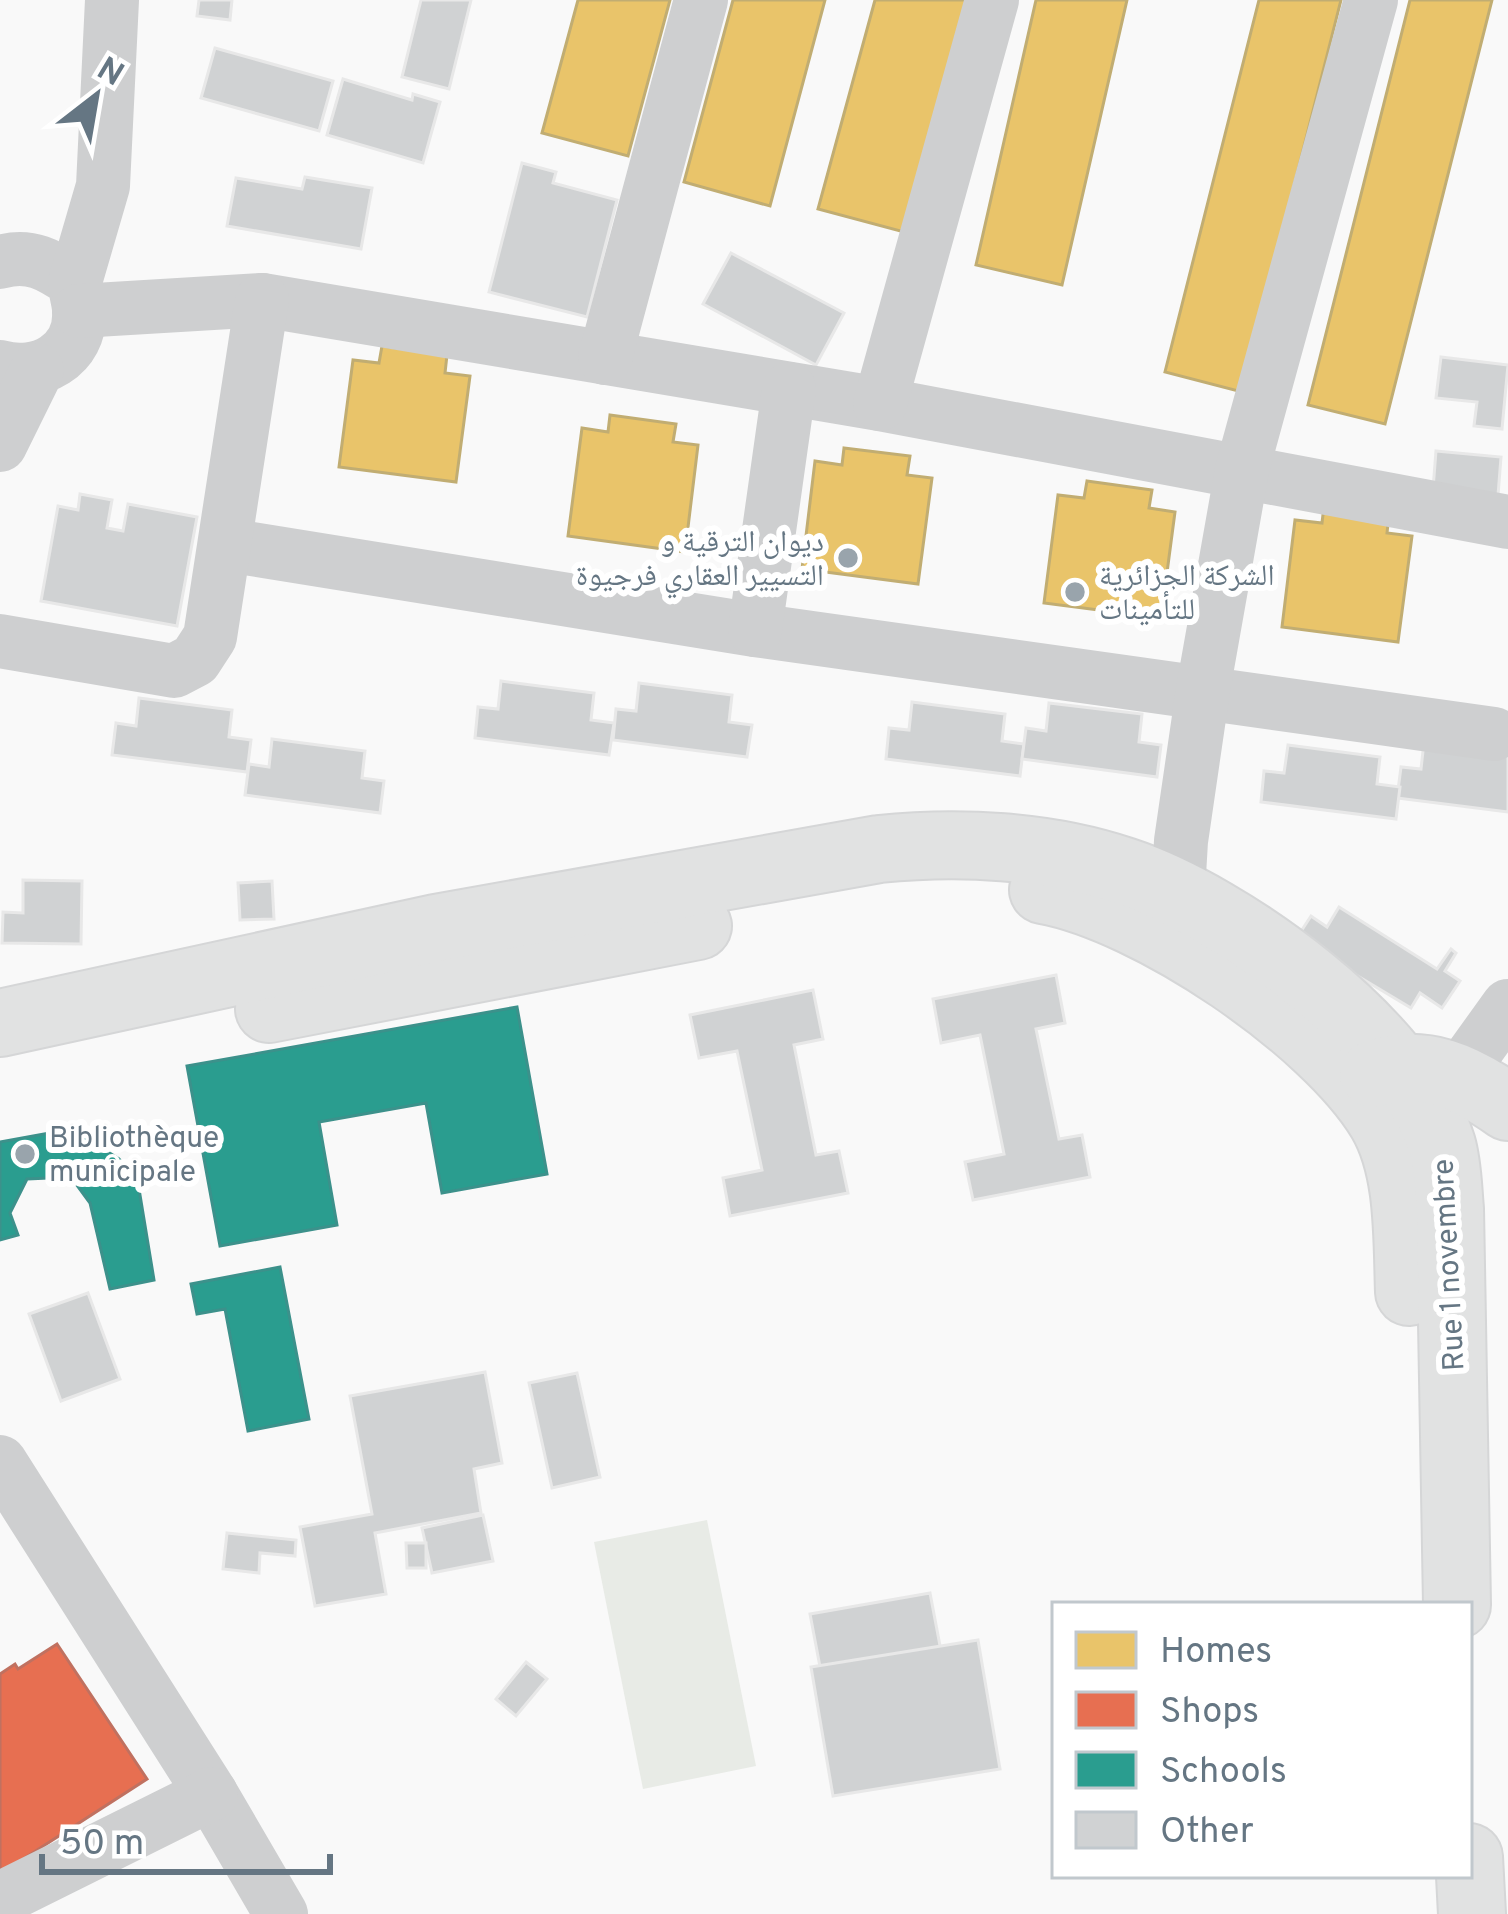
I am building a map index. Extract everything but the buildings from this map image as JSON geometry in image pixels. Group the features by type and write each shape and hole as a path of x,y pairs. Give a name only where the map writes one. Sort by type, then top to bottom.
{"main road":[{"path":"0,1023 436,928 879,849 939,843 1016,849 1141,902"},
{"path":"0,1060 525,962 831,899 940,886 1008,884 1141,902"},
{"name":"Rue 1 novembre","path":"1141,902 1228,920 1332,998 1423,1095 1442,1146 1450,1209 1457,1602"},
{"path":"1423,1095 1508,1149"},
{"name":"Rue 1 novembre","path":"1418,1602 1407,1233 1396,1159 1423,1095"},
{"path":"1426,1878 1427,1914"},
{"path":"1470,1878 1472,1914"}],"street":[{"path":"0,445 18,368 55,362 77,329 77,297 103,186 112,0"},
{"path":"605,358 701,0"},
{"path":"880,404 992,0"},
{"path":"1141,902 1181,841 1242,470 1372,0"},
{"path":"0,262 25,257 47,263 77,297 262,300 880,404 1508,522"},
{"path":"0,640 174,671 196,660 210,637 227,545 262,300"},
{"path":"755,630 789,389"},
{"path":"227,545 755,630 1494,734"},
{"path":"1423,1095 1508,1006"},
{"path":"0,1462 211,1794 281,1914"},
{"path":"0,1899 211,1794"}],"shaded area":[{"path":"707,1520 756,1766 643,1789 594,1542"}],"place":[{"name":"ديوان الترقية و التسيير العقاري فرجيوة","path":"848,558"},
{"name":"الشركة الجزائرية للتأمينات","path":"1075,592"},
{"name":"Bibliothèque municipale","path":"25,1154"}]}
